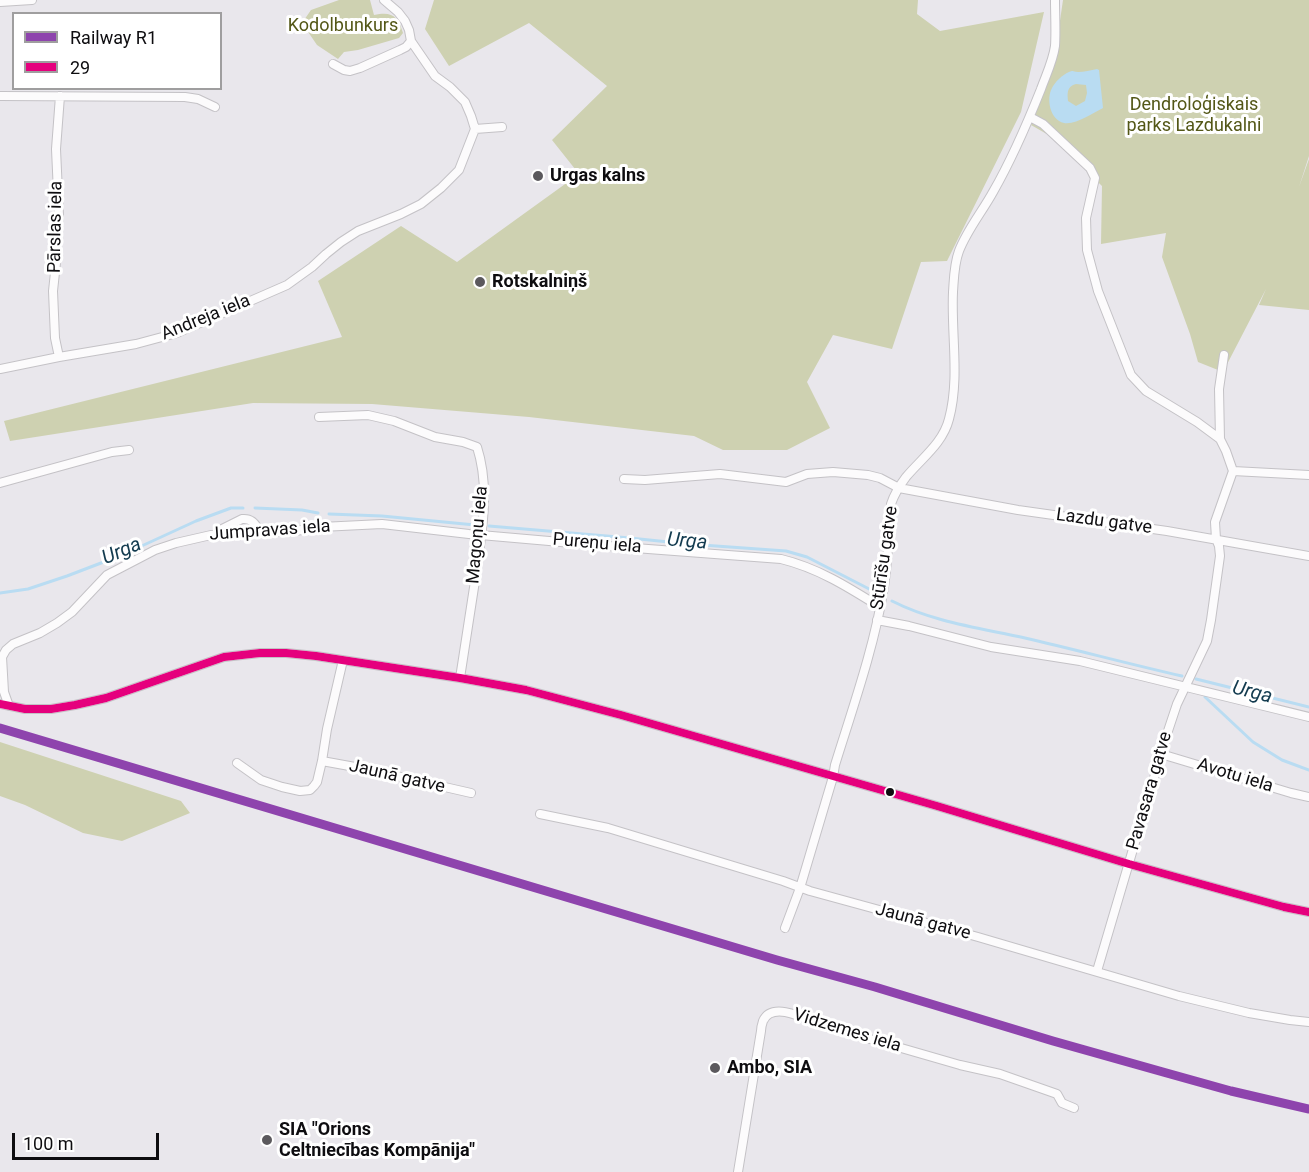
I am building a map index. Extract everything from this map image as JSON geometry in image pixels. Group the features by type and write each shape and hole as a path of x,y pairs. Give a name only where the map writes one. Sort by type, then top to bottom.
{"street":[{"path":"0,2 32,0"},
{"path":"384,0 405,21 411,41 435,76 465,102 475,129 502,128"},
{"name":"Stūrīšu gatve","path":"785,928 800,888 877,620 884,585 891,504 905,478 932,450 947,429 955,380 952,311 956,258 969,229 1000,179 1030,117 1052,60 1055,46 1055,0"},
{"path":"333,64 344,70 360,68 406,47 411,41"},
{"path":"0,96 178,94 198,99 215,107"},
{"name":"Pārslas iela","path":"59,357 55,338 53,291 56,263 55,241 59,215 56,149 60,96"},
{"path":"1030,117 1043,124 1090,168 1095,178 1086,218 1087,250 1098,291 1131,375 1146,391 1220,439"},
{"name":"Andreja iela","path":"0,369 136,344 177,333 287,285 358,231 421,204 441,188 459,170 475,129"},
{"path":"1216,539 1215,522 1233,471 1220,439 1219,389 1224,356"},
{"name":"Magoņu iela","path":"319,417 368,415 394,421 435,437 477,447 481,459 484,486 482,534 460,678"},
{"path":"0,483 112,452 129,450"},
{"path":"1233,471 1309,475"},
{"name":"Lazdu gatve","path":"624,479 645,480 720,474 786,482 807,474 833,472 868,475 899,488 1018,510 1216,539 1309,556"},
{"path":"211,534 242,519 253,522 260,531"},
{"name":"Jumpravas iela","path":"9,706 4,692 2,657 6,650 13,644 57,623 72,612 107,575 155,550 211,534 289,532 321,527 382,524 482,534"},
{"name":"Pureņu iela","path":"482,534 781,559 838,580 880,607"},
{"name":"Pavasara gatve","path":"1097,971 1177,704 1207,640 1220,556 1216,539"},
{"path":"877,620 991,646 1080,661 1186,685 1309,717"},
{"path":"0,704 25,710 51,709 106,698 224,657 261,652 344,660 460,678 566,699 938,806 1129,864 1309,912"},
{"path":"237,763 261,780 300,791 310,790 317,782 344,660"},
{"name":"Avotu iela","path":"1161,754 1309,797"},
{"name":"Jaunā gatve","path":"322,761 471,793"},
{"name":"Jaunā gatve","path":"540,814 608,828 800,888 1229,1009 1309,1022"},
{"name":"Vidzemes iela","path":"738,1172 763,1020 771,1012 780,1011 800,1016 818,1024 1015,1079 1057,1094 1062,1103 1074,1108"}],"green space":[{"name":"Kodolbunkurs","path":"339,0 370,0 374,15 390,14 399,22 403,33 399,38 344,52 338,59 317,45 302,23 311,10"},
{"path":"434,0 918,0 917,14 940,31 1044,12 1021,112 947,261 921,262 892,349 833,335 807,382 830,428 787,450 723,450 694,436 529,417 372,404 253,403 10,441 4,421 342,337 318,281 401,226 457,262 579,174 552,140 607,86 529,23 449,66 425,29"},
{"name":"Dendroloģiskais parks Lazdukalni","path":"1063,0 1309,0 1309,156 1299,187 1309,159 1309,310 1259,305 1266,289 1223,372 1198,362 1162,257 1166,233 1101,244 1102,186 1052,137 1031,125 1055,55"},
{"path":"0,742 181,801 190,813 122,841 83,833 25,805 0,796"}],"water":[{"path":"1099,70 1103,108 1074,122 1064,123 1055,118 1050,108 1049,98 1057,81 1069,72","holes":["1086,85 1085,101 1076,106 1068,101 1071,86"]}],"waterway":[{"name":"Urga","path":"0,593 28,589 67,576 122,555 196,521 231,508 243,508"},
{"name":"Urga","path":"255,508 318,513"},
{"name":"Urga","path":"329,514 382,516 475,525"},
{"name":"Urga","path":"489,526 786,551 807,557 875,592"},
{"name":"Urga","path":"892,601 940,619 1182,676"},
{"name":"Urga","path":"1196,679 1309,707"},
{"path":"1205,697 1253,742 1282,760 1309,770"}],"rail line":[{"name":"R1","path":"0,728 1053,1041 1231,1091 1309,1109"}],"transit line":[{"name":"29","path":"0,704 25,709 51,709 75,705 106,698 224,657 260,653 316,656 460,678 526,690 621,715 1129,864 1309,912"}],"place":[{"name":"Urgas kalns","path":"538,176"},
{"name":"Rotskalniņš","path":"480,282"},
{"name":"Ambo, SIA","path":"715,1068"},
{"name":"SIA \"Orions Celtniecības Kompānija\"","path":"267,1140"}]}
